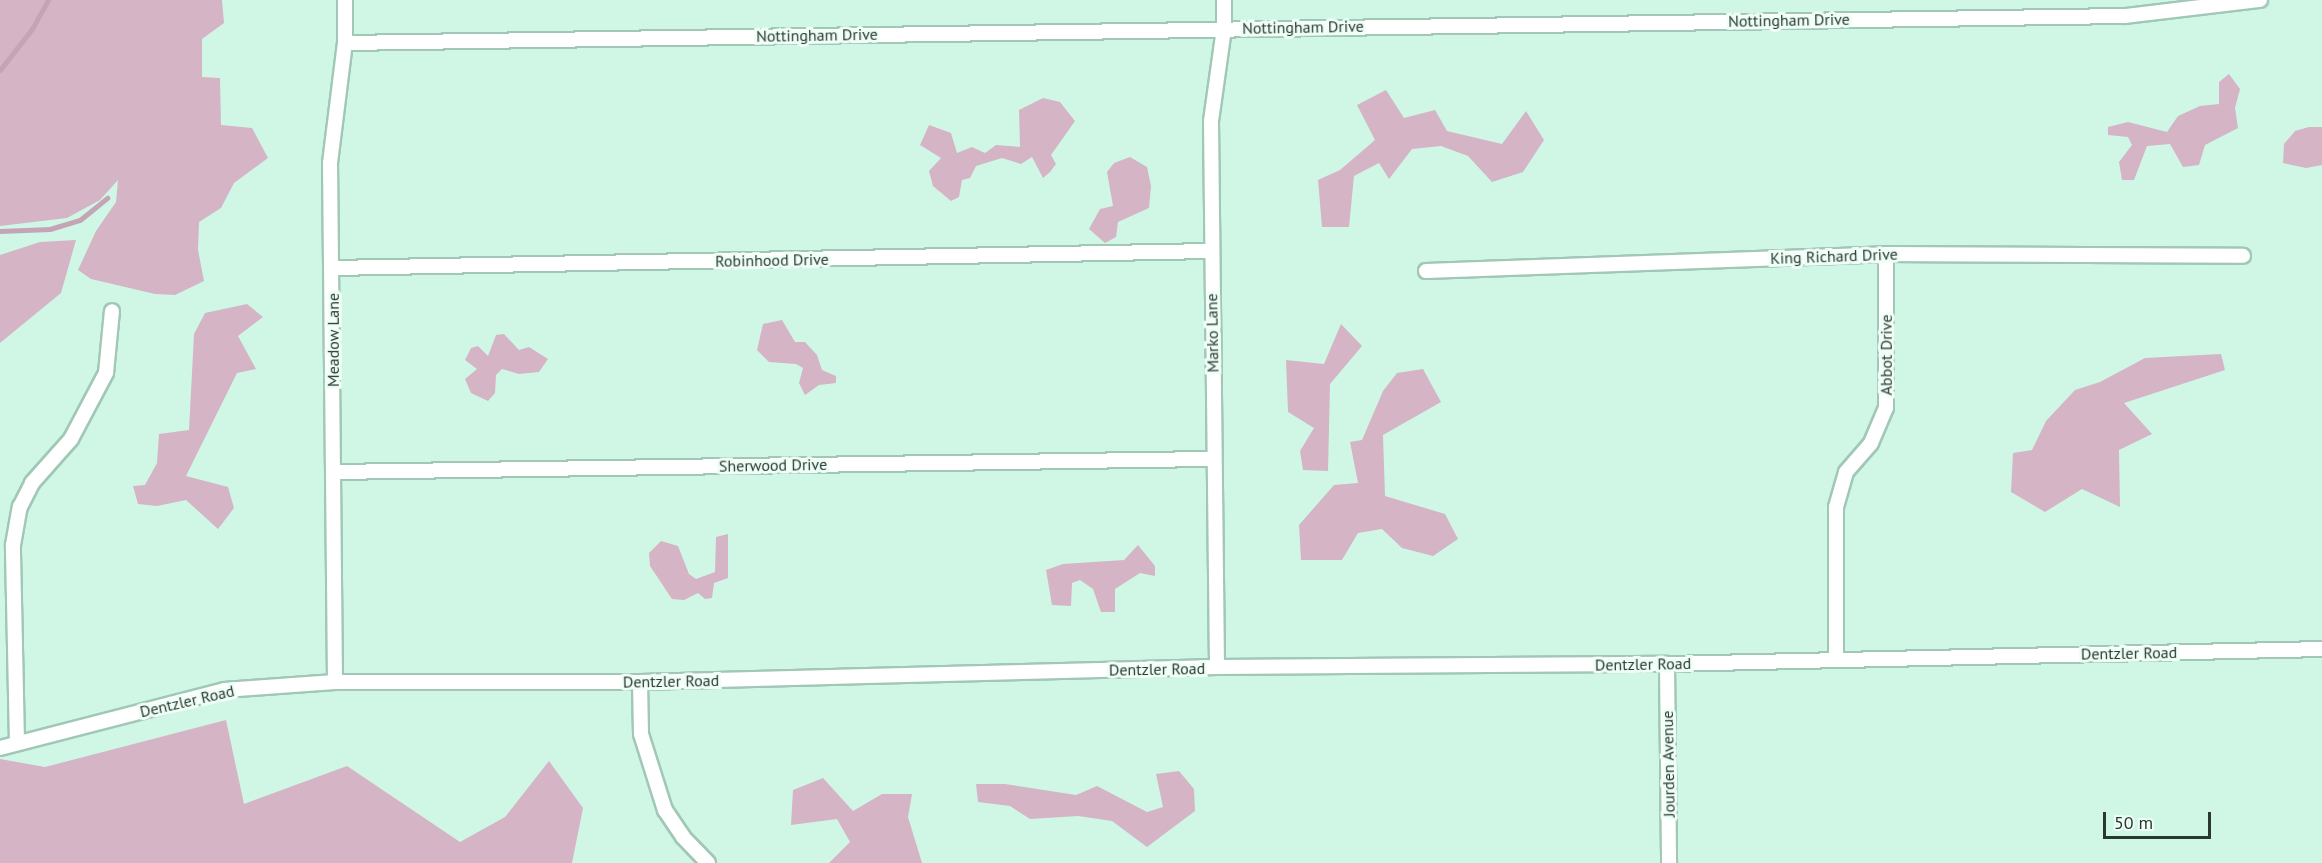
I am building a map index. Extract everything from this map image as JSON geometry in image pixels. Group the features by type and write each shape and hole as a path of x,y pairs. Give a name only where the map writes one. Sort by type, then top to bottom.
{"street":[{"name":"Meadow Lane","path":"335,682 333,268 330,163 345,43 345,0"},
{"name":"Marko Lane","path":"1217,667 1212,121 1224,28 1224,0"},
{"name":"Nottingham Drive","path":"345,43 2125,16 2260,0"},
{"name":"Robinhood Drive","path":"333,268 1212,251"},
{"name":"King Richard Drive","path":"1426,271 1886,254 2242,256"},
{"name":"Abbot Drive","path":"1836,659 1836,507 1846,472 1871,443 1886,408 1886,254"},
{"path":"17,743 13,545 20,507 32,483 71,439 106,373 111,311"},
{"name":"Sherwood Drive","path":"333,472 1214,459"},
{"name":"Dentzler Road","path":"0,748 224,690 335,682 640,682 1217,667 1667,664 2322,649"},
{"name":"Jourden Avenue","path":"1667,664 1669,863"},
{"path":"640,682 641,734 665,810 683,837 708,863"}],"shaded area":[{"path":"0,0 222,0 224,23 202,39 202,77 220,78 221,125 252,128 268,158 234,183 221,208 199,222 198,250 204,281 175,295 155,294 91,279 78,270 96,231 116,202 118,180 100,200 67,218 0,226"},
{"path":"2229,74 2240,89 2235,108 2238,128 2205,145 2199,165 2183,167 2170,144 2147,146 2134,180 2122,180 2119,162 2132,145 2128,137 2108,135 2108,127 2128,122 2167,132 2178,116 2200,106 2219,104 2219,82"},
{"path":"1386,90 1404,118 1435,110 1447,131 1502,144 1526,111 1544,140 1523,172 1492,182 1468,156 1441,146 1412,149 1389,179 1379,163 1354,176 1349,227 1322,227 1318,180 1340,170 1375,140 1357,105"},
{"path":"1043,98 1060,102 1075,121 1051,155 1056,164 1043,178 1032,157 1021,164 1002,158 976,166 970,178 962,180 959,197 951,201 933,186 929,171 941,158 920,145 929,125 951,133 957,153 972,147 985,153 996,145 1020,147 1019,110"},
{"path":"2309,127 2322,127 2322,165 2306,168 2283,163 2284,144 2295,131"},
{"path":"1130,157 1147,167 1151,186 1149,208 1118,222 1116,237 1105,243 1089,229 1100,209 1113,206 1107,172 1114,163"},
{"path":"76,240 61,293 0,343 0,255 40,242"},
{"path":"247,304 263,317 238,336 256,369 237,373 186,476 228,487 234,508 218,529 186,500 157,506 138,504 133,486 145,485 157,463 159,434 189,430 194,334 205,313"},
{"path":"782,320 795,342 805,342 817,355 822,370 836,376 836,383 819,385 805,395 799,383 803,368 796,364 769,362 757,350 763,324"},
{"path":"1341,324 1362,346 1330,384 1328,471 1303,470 1300,451 1314,428 1288,412 1286,360 1324,364"},
{"path":"504,334 519,350 529,347 548,359 539,372 519,374 502,369 496,375 495,393 488,401 471,393 465,379 477,369 465,360 471,348 478,346 488,356 496,335"},
{"path":"2221,354 2225,370 2124,403 2152,434 2119,450 2120,507 2082,489 2045,512 2011,492 2013,453 2032,450 2046,421 2075,390 2100,382 2145,358"},
{"path":"1423,369 1441,402 1383,435 1385,496 1445,514 1458,539 1433,556 1402,548 1382,529 1358,533 1342,560 1301,560 1299,525 1334,485 1358,483 1350,442 1362,440 1383,391 1397,373"},
{"path":"728,534 728,578 714,583 712,598 705,599 698,593 684,600 672,599 650,566 649,553 661,541 678,546 689,574 696,579 715,572 716,537"},
{"path":"1138,545 1155,566 1155,576 1140,573 1115,589 1115,612 1101,612 1093,589 1080,580 1072,583 1071,606 1052,605 1046,570 1063,564 1124,560"},
{"path":"226,720 244,804 347,766 460,842 505,817 549,761 583,808 572,863 0,863 0,759 45,767"},
{"path":"1179,771 1194,789 1195,811 1147,847 1112,821 1078,816 1030,819 1010,806 978,802 976,784 1005,784 1076,795 1097,786 1147,812 1163,807 1156,774"},
{"path":"823,778 853,811 882,794 912,794 908,817 922,863 829,863 850,842 837,819 791,825 793,790"}],"waterway":[{"path":"0,70 32,29 48,0"},
{"path":"0,231 50,229 80,220 107,198"}]}
